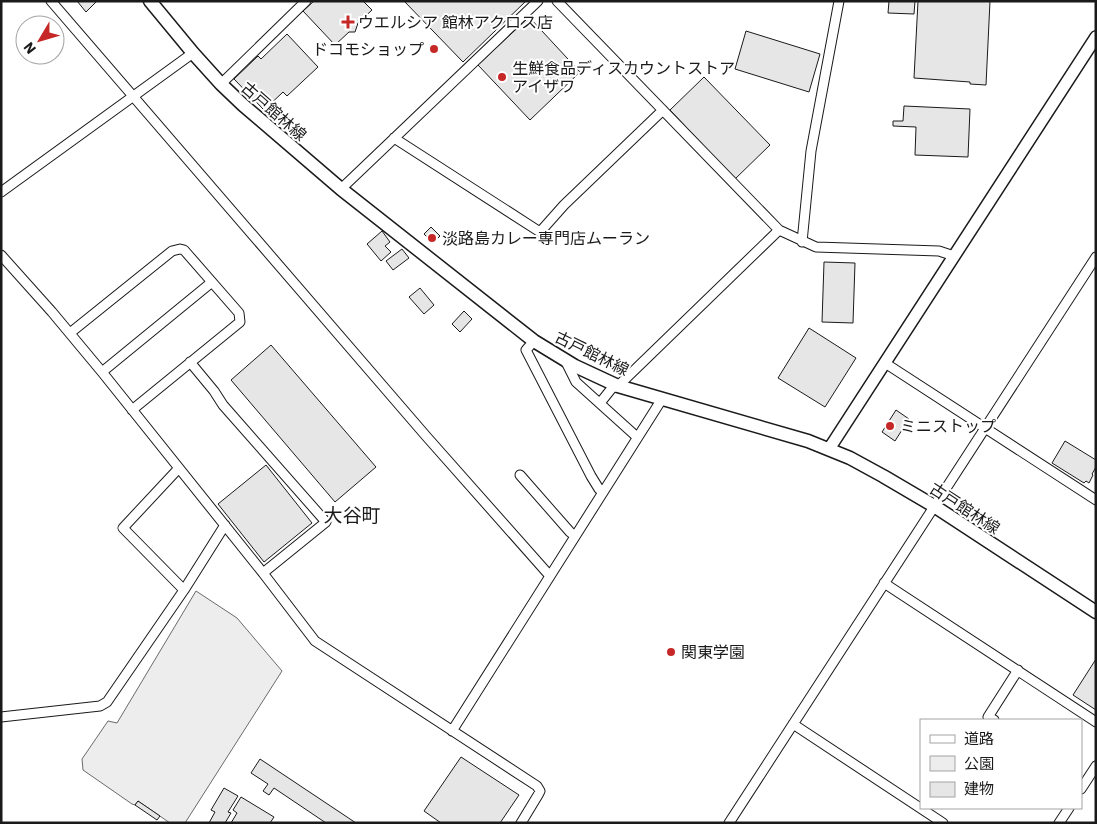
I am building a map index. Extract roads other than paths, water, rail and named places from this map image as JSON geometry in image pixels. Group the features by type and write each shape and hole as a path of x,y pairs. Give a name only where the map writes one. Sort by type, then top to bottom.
{"main road":[{"name":"古戸館林線","path":"150,1 193,53 243,106 341,189 534,341 566,362 618,386 829,449 883,476 934,506 1096,612"}],"street":[{"path":"51,1 432,443 550,576"},
{"path":"221,84 306,1"},
{"path":"341,189 538,1"},
{"path":"557,1 779,230 816,247 939,251 954,256"},
{"path":"802,242 811,151 839,1"},
{"path":"829,449 1096,38"},
{"path":"1,192 193,53"},
{"path":"394,138 540,232 564,206 663,110"},
{"path":"600,403 612,388 618,386 779,230"},
{"path":"70,333 172,250 184,250 239,313 240,322 132,410"},
{"path":"1,255 102,372 315,641 539,789 538,796 521,823"},
{"path":"729,823 1096,257"},
{"path":"102,372 212,282"},
{"path":"534,341 526,350 591,476 603,492"},
{"path":"190,362 223,405 326,522 263,573"},
{"path":"566,362 576,382 638,436"},
{"path":"885,363 1096,500"},
{"path":"452,731 662,399"},
{"path":"179,468 123,528 184,590"},
{"path":"520,475 575,536"},
{"path":"1,717 100,706 107,702 184,590 225,526"},
{"path":"884,583 1096,722"},
{"path":"992,719 988,717 1018,670"},
{"path":"793,724 920,808"},
{"path":"1084,778 1096,766"},
{"path":"922,809 943,823"},
{"path":"1059,823 1068,809"}],"place":[{"name":"ウエルシア 館林アクロス店","path":"348,22"},
{"name":"ドコモショップ","path":"434,49"},
{"name":"生鮮食品ディスカウントストア アイザワ","path":"502,77"},
{"name":"淡路島カレー専門店ムーラン","path":"432,238"},
{"name":"ミニストップ","path":"890,426"},
{"name":"関東学園","path":"671,652"}],"district":[{"name":"大谷町","path":"352,515"}]}
